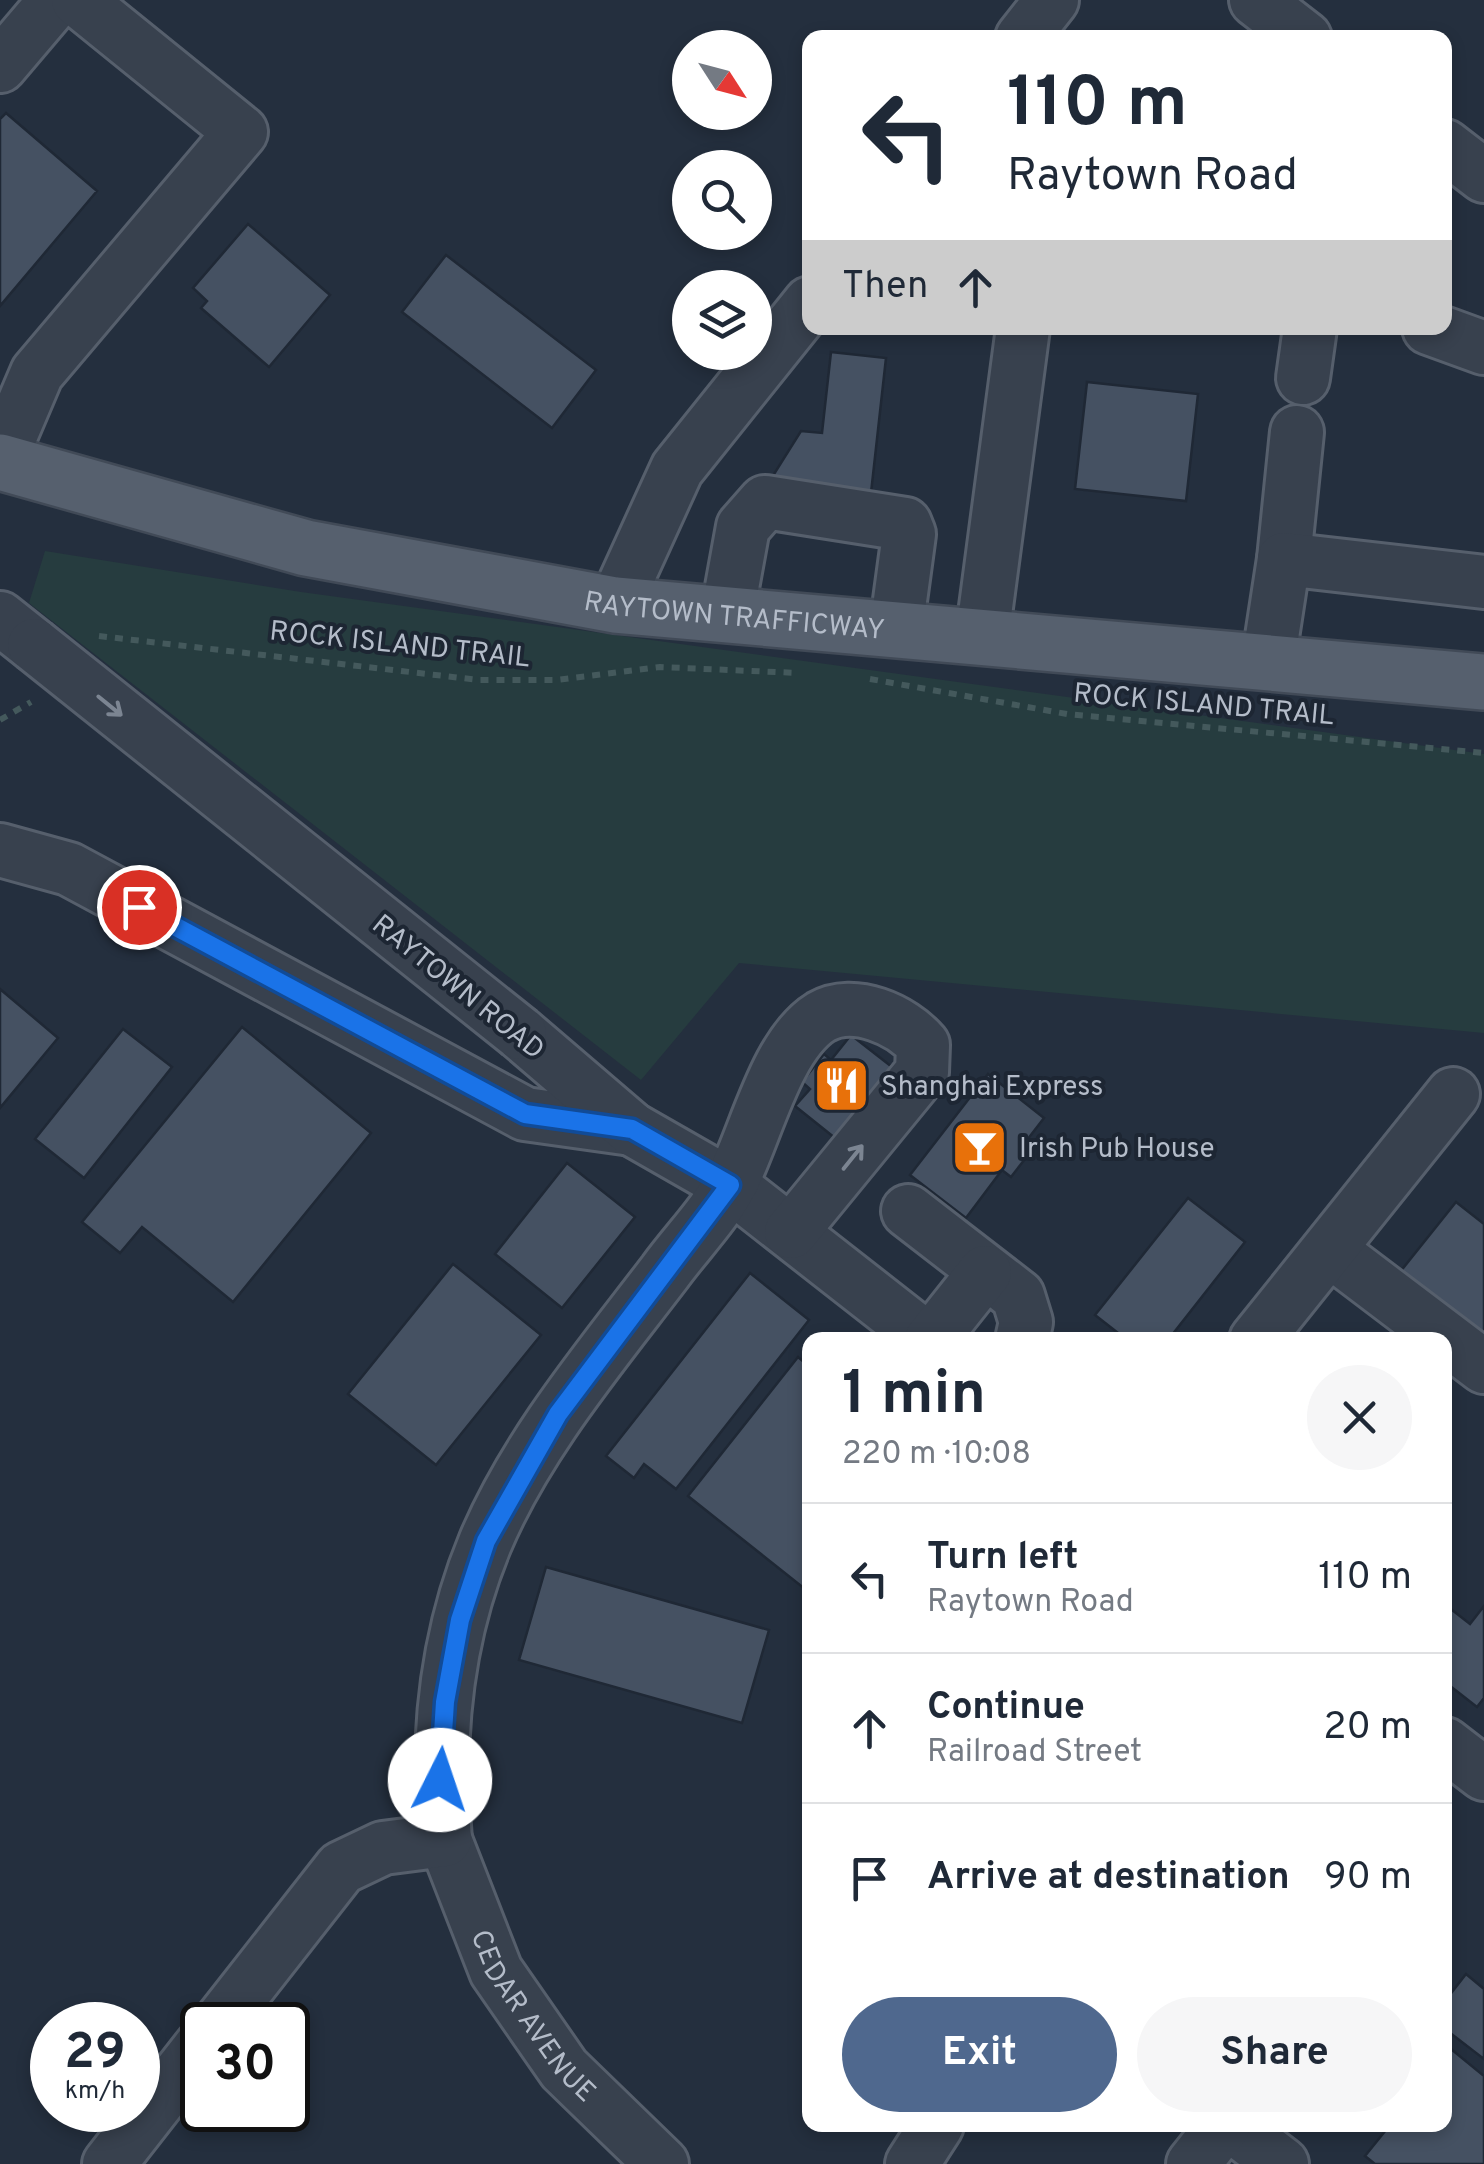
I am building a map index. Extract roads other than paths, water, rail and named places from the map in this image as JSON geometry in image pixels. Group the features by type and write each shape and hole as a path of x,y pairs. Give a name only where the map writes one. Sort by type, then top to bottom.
{"main road":[{"name":"RAYTOWN TRAFFICWAY","path":"0,461 306,548 615,605 1484,682"}],"street":[{"path":"0,66 56,0"},
{"path":"0,461 37,373 241,132 78,0"},
{"path":"1028,30 1052,0"},
{"path":"1256,0 1295,30"},
{"path":"1452,151 1484,176"},
{"path":"615,605 677,469 802,313"},
{"path":"982,637 1022,335"},
{"path":"1448,335 1484,348"},
{"path":"1268,663 1297,432"},
{"path":"727,615 743,528 765,502 905,524 910,534 896,630"},
{"path":"1284,559 1484,582"},
{"name":"RAYTOWN ROAD","path":"26,651 520,1033 632,1129 730,1185 919,1332"},
{"path":"0,850 69,870 525,1114 632,1129"},
{"name":"CEDAR AVENUE","path":"662,2164 564,2069 496,1971 445,1840 440,1780 445,1702 460,1620 486,1541 558,1414 730,1185 764,1110 777,1067 822,1017 861,1011 906,1025 922,1045 922,1072 791,1232"},
{"path":"1263,1332 1453,1094"},
{"path":"908,1211 1008,1303 946,1332"},
{"path":"1330,1251 1438,1332"},
{"path":"1452,1343 1484,1367"},
{"path":"1452,1749 1484,1774"},
{"path":"236,2002 341,1868 383,1848 445,1840"},
{"path":"109,2164 180,2073"},
{"path":"912,2164 933,2132"},
{"path":"1193,2164 1221,2132"},
{"path":"1237,2132 1282,2164"}],"place":[{"name":"Shanghai Express","path":"842,1085"},
{"name":"Irish Pub House","path":"980,1147"}]}
